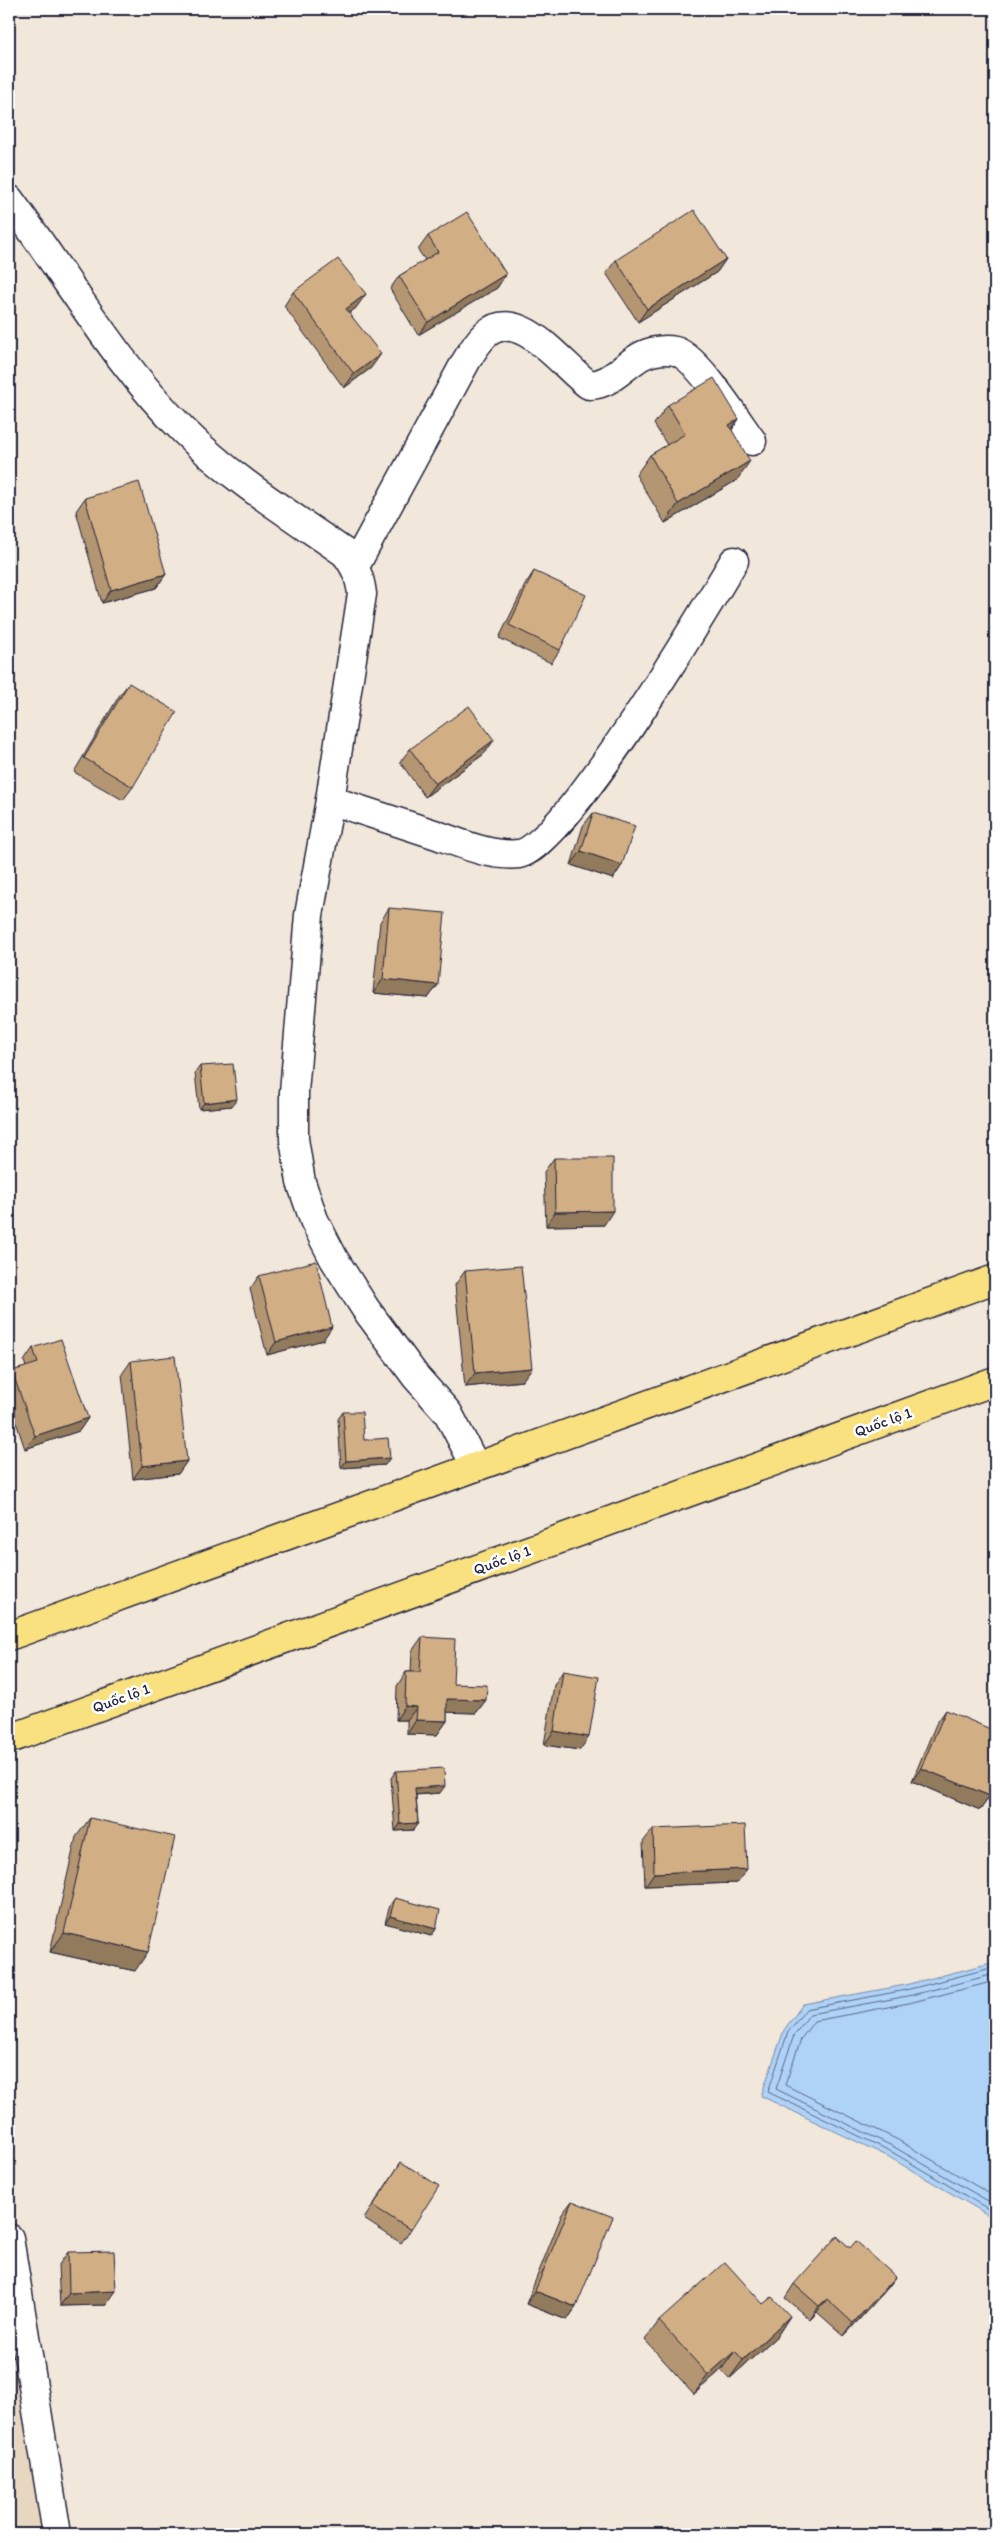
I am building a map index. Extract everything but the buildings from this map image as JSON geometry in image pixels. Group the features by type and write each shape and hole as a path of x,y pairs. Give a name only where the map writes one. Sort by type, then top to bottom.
{"highway":[{"path":"9,1636 995,1280"},
{"name":"Quốc lộ 1","path":"9,1739 995,1381"}],"street":[{"path":"9,199 146,390 185,433 230,471 346,553 355,566 362,594 330,800 309,915 294,1092 294,1138 301,1182 314,1220 334,1259 364,1308 416,1377 448,1413 476,1467"},
{"path":"355,566 465,363 487,333 499,328 512,326 528,332 589,385 607,382 637,358 650,352 676,351 698,366 752,441"},
{"path":"330,800 474,848 520,854 534,848 571,808 629,727 734,561"},
{"path":"9,2238 57,2534"}],"shaded area":[{"path":"9,2335 68,2534 9,2534"}],"water":[{"path":"995,1962 995,2219 889,2157 761,2096 784,2030 803,2004 905,1985"}]}
